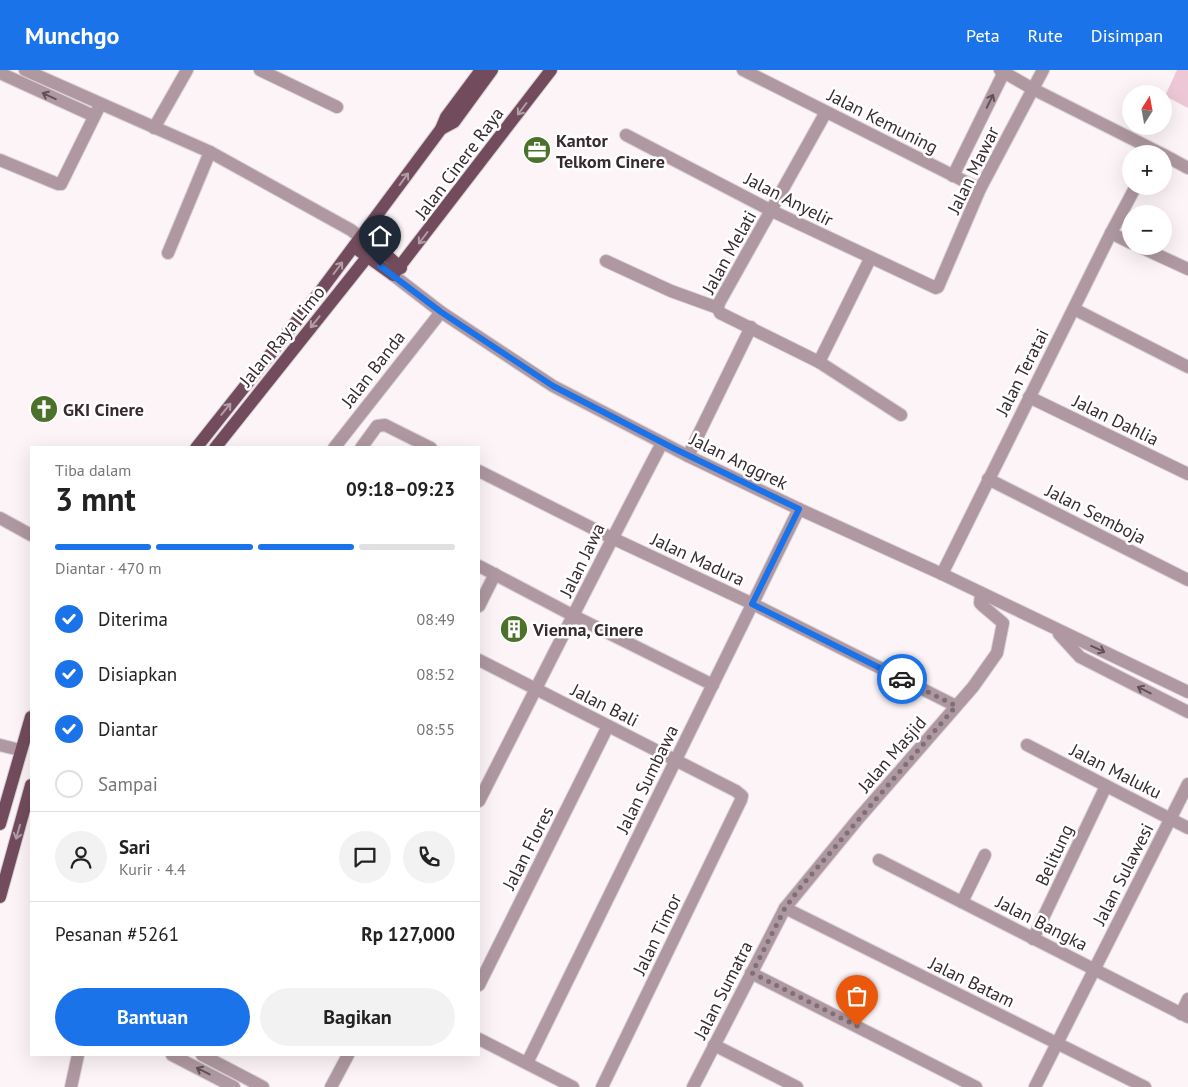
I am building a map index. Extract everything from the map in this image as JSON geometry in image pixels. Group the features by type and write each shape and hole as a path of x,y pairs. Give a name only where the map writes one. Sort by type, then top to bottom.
{"main road":[{"name":"Jalan Cinere Raya","path":"359,240 441,129 446,117 480,70"},
{"name":"Jalan Cinere Raya","path":"441,129 454,122 492,70"},
{"name":"Jalan Cinere Raya","path":"397,272 551,70"},
{"name":"Jalan Anggrek","path":"359,240 376,246 397,272"},
{"name":"Jalan Anggrek","path":"359,240 368,257 397,272"},
{"name":"Jalan Raya Limo","path":"198,446 359,240"},
{"name":"Jalan Raya Limo","path":"217,446 376,246"},
{"path":"0,824 30,720"},
{"path":"0,897 30,789"}],"street":[{"path":"26,70 97,110"},
{"path":"154,128 187,70"},
{"path":"260,70 337,107"},
{"name":"Jalan Kemuning","path":"743,70 980,189"},
{"name":"Jalan Mawar","path":"938,287 980,189 1043,70"},
{"path":"1003,71 1033,89 1143,145"},
{"name":"Jalan Mawar","path":"953,176 1003,71"},
{"path":"0,73 97,110 154,128 210,152 351,230 359,240"},
{"path":"0,160 61,184 97,110"},
{"name":"Jalan Melati","path":"826,112 719,303 718,308 720,313 819,362 901,415"},
{"name":"Jalan Anyelir","path":"626,135 772,211 870,259 934,288 938,287"},
{"path":"168,253 210,152"},
{"path":"1172,160 1188,168"},
{"name":"Jalan Teratai","path":"942,574 1131,195"},
{"path":"1111,233 1122,238"},
{"path":"1157,255 1188,270"},
{"path":"819,362 870,259"},
{"path":"606,261 671,291 718,308"},
{"name":"Jalan Anggrek","path":"397,272 424,299 441,312 553,386 688,456 942,574 1188,692"},
{"path":"1074,309 1188,367"},
{"name":"Jalan Banda","path":"336,446 441,312"},
{"path":"688,456 751,327"},
{"name":"Jalan Dahlia","path":"1029,397 1188,474"},
{"path":"362,446 377,426 385,425 427,446"},
{"name":"Jalan Jawa","path":"480,799 662,443"},
{"name":"Jalan Madura","path":"480,472 956,706"},
{"name":"Jalan Semboja","path":"988,479 1188,580"},
{"name":"Jalan Sumbawa","path":"527,1063 799,509"},
{"path":"0,518 30,534"},
{"path":"480,566 712,685"},
{"path":"480,604 495,574"},
{"name":"Jalan Masjid","path":"785,908 858,819 973,687 997,653 1003,626 1002,621 982,606 980,603 981,593"},
{"name":"Jalan Anggrek","path":"1054,628 1080,657 1188,712"},
{"name":"Jalan Bali","path":"480,661 736,791 742,796"},
{"name":"Jalan Flores","path":"480,984 608,726"},
{"path":"0,745 20,750"},
{"name":"Jalan Maluku","path":"1027,745 1188,828"},
{"name":"Jalan Sulawesi","path":"1035,1087 1188,784"},
{"name":"Belitung","path":"1033,938 1106,786"},
{"name":"Jalan Timor","path":"602,1087 742,796"},
{"path":"962,902 985,855"},
{"name":"Jalan Bangka","path":"879,860 1184,1016"},
{"name":"Jalan Sumatra","path":"693,1087 785,908"},
{"name":"Jalan Batam","path":"785,908 1145,1087"},
{"path":"752,973 976,1087"},
{"path":"1184,1016 1188,999"},
{"path":"480,1040 573,1087"},
{"path":"714,1045 789,1085"},
{"path":"71,1087 78,1056"},
{"path":"174,1056 234,1087"},
{"path":"204,1056 263,1087"},
{"path":"331,1087 347,1056"}],"shaded area":[{"path":"1177,70 1188,70 1188,108 1172,100 1172,85 1170,85"}],"way so far":[{"path":"857,1026 752,973 785,908 799,889 956,706 902,679"}],"place":[{"name":"Kantor Telkom Cinere","path":"537,150"},
{"name":"GKI Cinere","path":"44,409"},
{"name":"Vienna, Cinere","path":"514,629"}],"route":[{"path":"380,266 441,312 553,386 675,449 799,509 752,604 902,679"}]}
